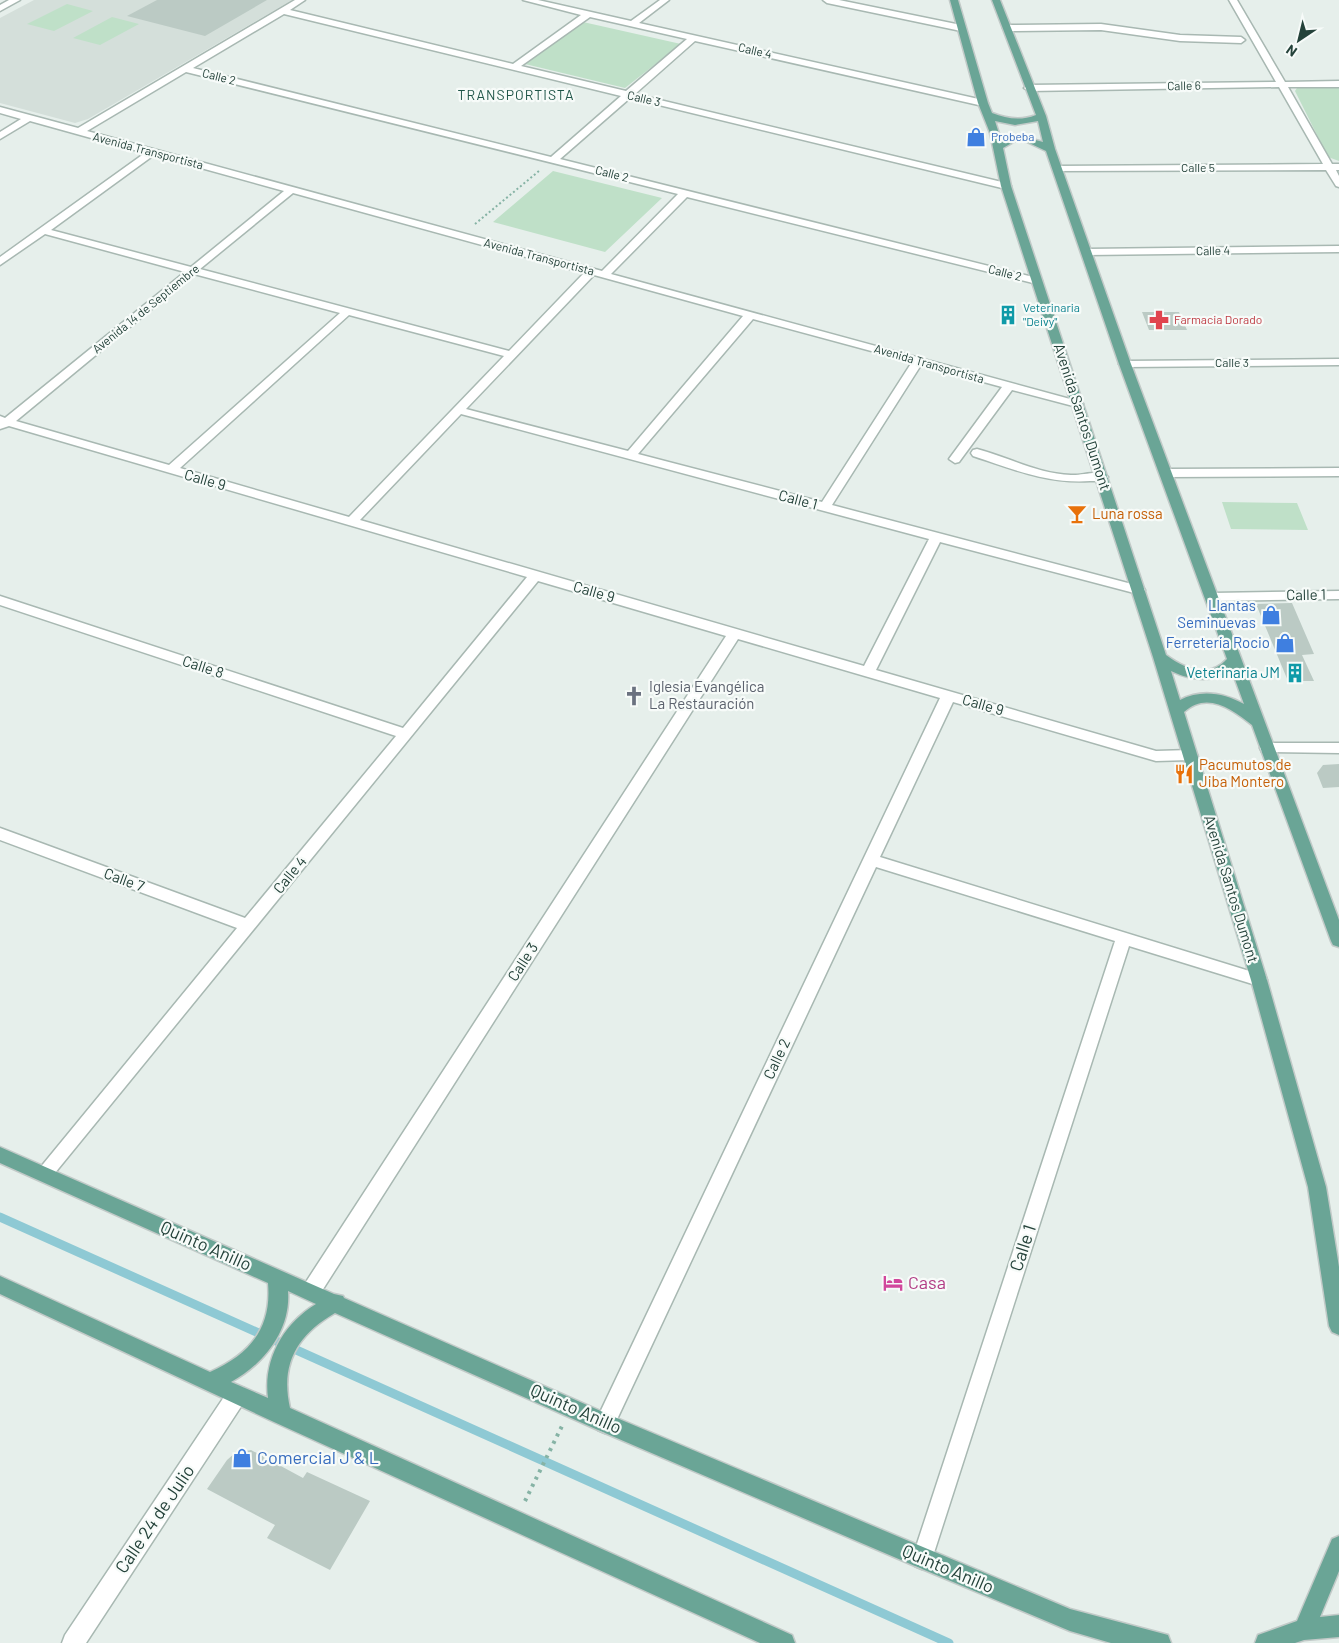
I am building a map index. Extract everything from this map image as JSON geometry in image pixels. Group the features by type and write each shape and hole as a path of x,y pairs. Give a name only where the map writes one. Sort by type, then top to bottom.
{"main road":[{"name":"Avenida Santos Dumont","path":"954,0 983,103 989,115 999,147 1006,186 1160,657 1259,980 1317,1187 1339,1326"},
{"path":"996,0 1029,88 1042,116 1050,149 1125,364 1339,941"},
{"path":"989,115 1010,122 1028,121 1042,116"},
{"path":"999,147 1006,139 1028,138 1050,149"},
{"path":"1160,657 1171,666 1185,672 1202,675 1217,674 1229,668 1235,659"},
{"path":"1176,712 1187,702 1206,698 1219,700 1245,710 1257,722"},
{"name":"Quinto Anillo","path":"0,1155 277,1278 312,1291 606,1423 922,1559 1070,1620 1124,1636 1160,1643"},
{"path":"210,1382 227,1376 242,1365 267,1339 279,1308 280,1293 277,1278"},
{"path":"0,1285 281,1415 784,1643"},
{"path":"281,1415 276,1398 275,1382 278,1365 284,1349 306,1321 320,1310 336,1302"},
{"path":"1304,1629 1339,1546"},
{"path":"1266,1643 1304,1629 1339,1626"}],"street":[{"path":"0,8 16,0"},
{"name":"Calle 2","path":"78,132 301,0"},
{"name":"Calle 4","path":"527,0 983,103"},
{"path":"632,24 665,0"},
{"path":"827,0 961,28"},
{"path":"1233,0 1339,184"},
{"name":"Calle 3","path":"282,11 1006,186"},
{"path":"513,68 588,14"},
{"path":"1007,28 1101,27 1180,38 1241,40"},
{"path":"553,160 694,38"},
{"name":"Calle 2","path":"187,68 1037,281"},
{"name":"Calle 6","path":"1029,88 1339,84"},
{"name":"Avenida Transportista","path":"0,110 1077,404"},
{"path":"0,136 28,118"},
{"path":"0,262 152,152"},
{"name":"Calle 5","path":"1057,169 1339,167"},
{"name":"Avenida 14 de Septiembre","path":"2,423 291,190"},
{"path":"604,275 686,192"},
{"path":"44,230 511,355"},
{"name":"Calle 4","path":"1087,252 1339,250"},
{"path":"351,522 591,272"},
{"path":"171,470 348,311"},
{"path":"631,455 750,315"},
{"path":"825,507 918,361"},
{"name":"Calle 3","path":"1125,364 1339,362"},
{"path":"954,459 1008,386"},
{"name":"Calle 1","path":"458,410 1138,590"},
{"name":"Calle 9","path":"2,423 536,575 1156,756 1190,755"},
{"path":"977,453 1039,474 1070,479 1102,477"},
{"path":"1167,473 1339,472"},
{"path":"868,672 936,537"},
{"name":"Calle 4","path":"44,1174 536,575"},
{"name":"Calle 1","path":"1213,597 1339,595"},
{"name":"Calle 8","path":"0,600 406,734"},
{"name":"Calle 3","path":"312,1291 735,633"},
{"name":"Calle 2","path":"606,1423 870,859 949,695"},
{"path":"1267,748 1339,748"},
{"name":"Calle 7","path":"0,834 248,926"},
{"path":"870,859 1259,980"},
{"name":"Calle 1","path":"922,1559 1124,938"},
{"name":"Calle 24 de Julio","path":"73,1643 238,1395"}],"path":[{"path":"460,236 553,160"},
{"path":"532,1488 560,1429"}],"shaded area":[{"path":"34,0 292,0 88,119 75,123 0,103 0,18"}],"green space":[{"path":"67,4 93,11 54,31 27,24"},
{"path":"112,17 139,24 100,45 73,38"},
{"path":"583,22 681,44 625,88 525,64"},
{"path":"1339,87 1339,161 1328,157 1295,91 1297,88"},
{"path":"553,171 662,198 605,252 493,222"},
{"path":"1222,502 1297,503 1308,530 1231,529"}],"building":[{"path":"157,0 267,0 205,36 127,16"},
{"path":"1142,312 1179,312 1187,330 1149,330"},
{"path":"1292,603 1314,654 1302,655 1314,681 1288,681 1256,604"},
{"path":"1339,764 1339,787 1323,788 1317,773 1323,765"},
{"path":"251,1450 303,1478 307,1472 370,1501 330,1570 267,1538 275,1525 207,1489 227,1460 235,1453"}],"waterway":[{"path":"0,1217 949,1643"}],"place":[{"name":"Probeba","path":"976,137"},
{"name":"Veterinaria \"Deivy\"","path":"1008,315"},
{"name":"Farmacia Dorado","path":"1159,320"},
{"name":"Luna rossa","path":"1077,514"},
{"name":"Llantas Seminuevas","path":"1271,615"},
{"name":"Ferretería Rocio","path":"1285,643"},
{"name":"Veterinaria JM","path":"1295,673"},
{"name":"Iglesia Evangélica La Restauración","path":"634,696"},
{"name":"Pacumutos de Jiba Montero","path":"1184,774"},
{"name":"Casa","path":"893,1283"},
{"name":"Comercial J & L","path":"242,1458"}],"district":[{"name":"TRANSPORTISTA","path":"516,95"}]}
